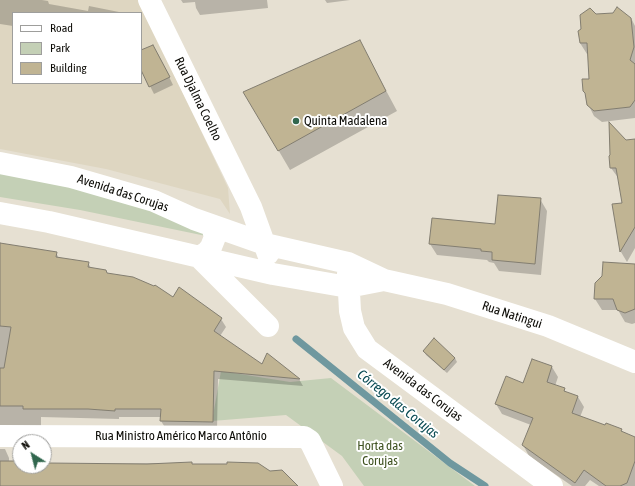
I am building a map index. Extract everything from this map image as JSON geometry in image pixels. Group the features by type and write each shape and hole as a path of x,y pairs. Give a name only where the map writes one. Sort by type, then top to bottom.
{"street":[{"name":"Rua Djalma Coelho","path":"149,0 246,197 265,244 274,274"},
{"name":"Avenida das Corujas","path":"0,163 71,177 154,201 212,226 265,244"},
{"path":"238,235 244,216 246,197"},
{"path":"0,214 49,222 274,274"},
{"path":"199,257 207,252 211,247 215,237 212,226"},
{"name":"Rua Natingui","path":"265,244 348,263 384,280 447,294 548,326 635,362"},
{"path":"199,257 268,326"},
{"name":"Avenida das Corujas","path":"348,263 350,311 354,328 367,349 552,486"},
{"name":"Rua Natingui","path":"274,274 348,287 384,280"},
{"name":"Rua Ministro Américo Marco Antônio","path":"0,436 304,437 310,441 332,486"}],"shaded area":[{"path":"0,0 139,0 228,188 230,214 220,199 106,169 0,149"}],"green space":[{"path":"0,171 151,204 207,224 206,236 80,210 0,197"},
{"name":"Horta das Corujas","path":"221,371 290,382 331,378 475,486 364,486 342,456 286,415 212,421"}],"building":[{"path":"617,7 631,18 634,47 630,60 635,64 635,100 630,107 594,111 587,105 585,93 583,91 582,79 589,79 587,43 580,43 578,31 581,29 580,15 590,8 596,14 613,13"},
{"name":"Quinta Madalena","path":"360,40 386,91 278,151 243,92"},
{"path":"153,45 170,77 149,87 142,72 142,50"},
{"path":"609,122 626,140 635,139 635,227 620,252 612,204 622,203 616,168 610,168"},
{"path":"498,195 541,198 535,264 492,260 492,252 481,251 481,249 429,244 432,218 495,224"},
{"path":"0,243 57,252 56,257 89,262 88,267 106,270 107,273 133,277 154,286 155,285 173,297 179,287 222,318 214,331 262,364 267,353 300,379 214,371 213,422 160,421 161,409 115,409 115,411 88,409 23,409 23,406 0,406 0,368 4,368 11,327 0,326"},
{"path":"603,262 635,264 635,309 625,313 617,310 613,299 594,299 595,283 602,276"},
{"path":"434,338 455,358 444,370 423,351"},
{"path":"532,359 552,366 547,382 565,388 564,391 578,396 572,413 605,425 606,423 622,429 621,431 635,437 635,461 627,483 620,486 606,486 584,470 575,483 522,445 533,418 495,404 506,376 523,383"},
{"path":"0,461 12,461 12,474 52,474 52,463 258,463 270,471 282,470 298,486 0,486"}],"waterway":[{"name":"Córrego das Corujas","path":"296,339 450,463 485,486"}],"place":[{"name":"Quinta Madalena","path":"296,121"}]}
